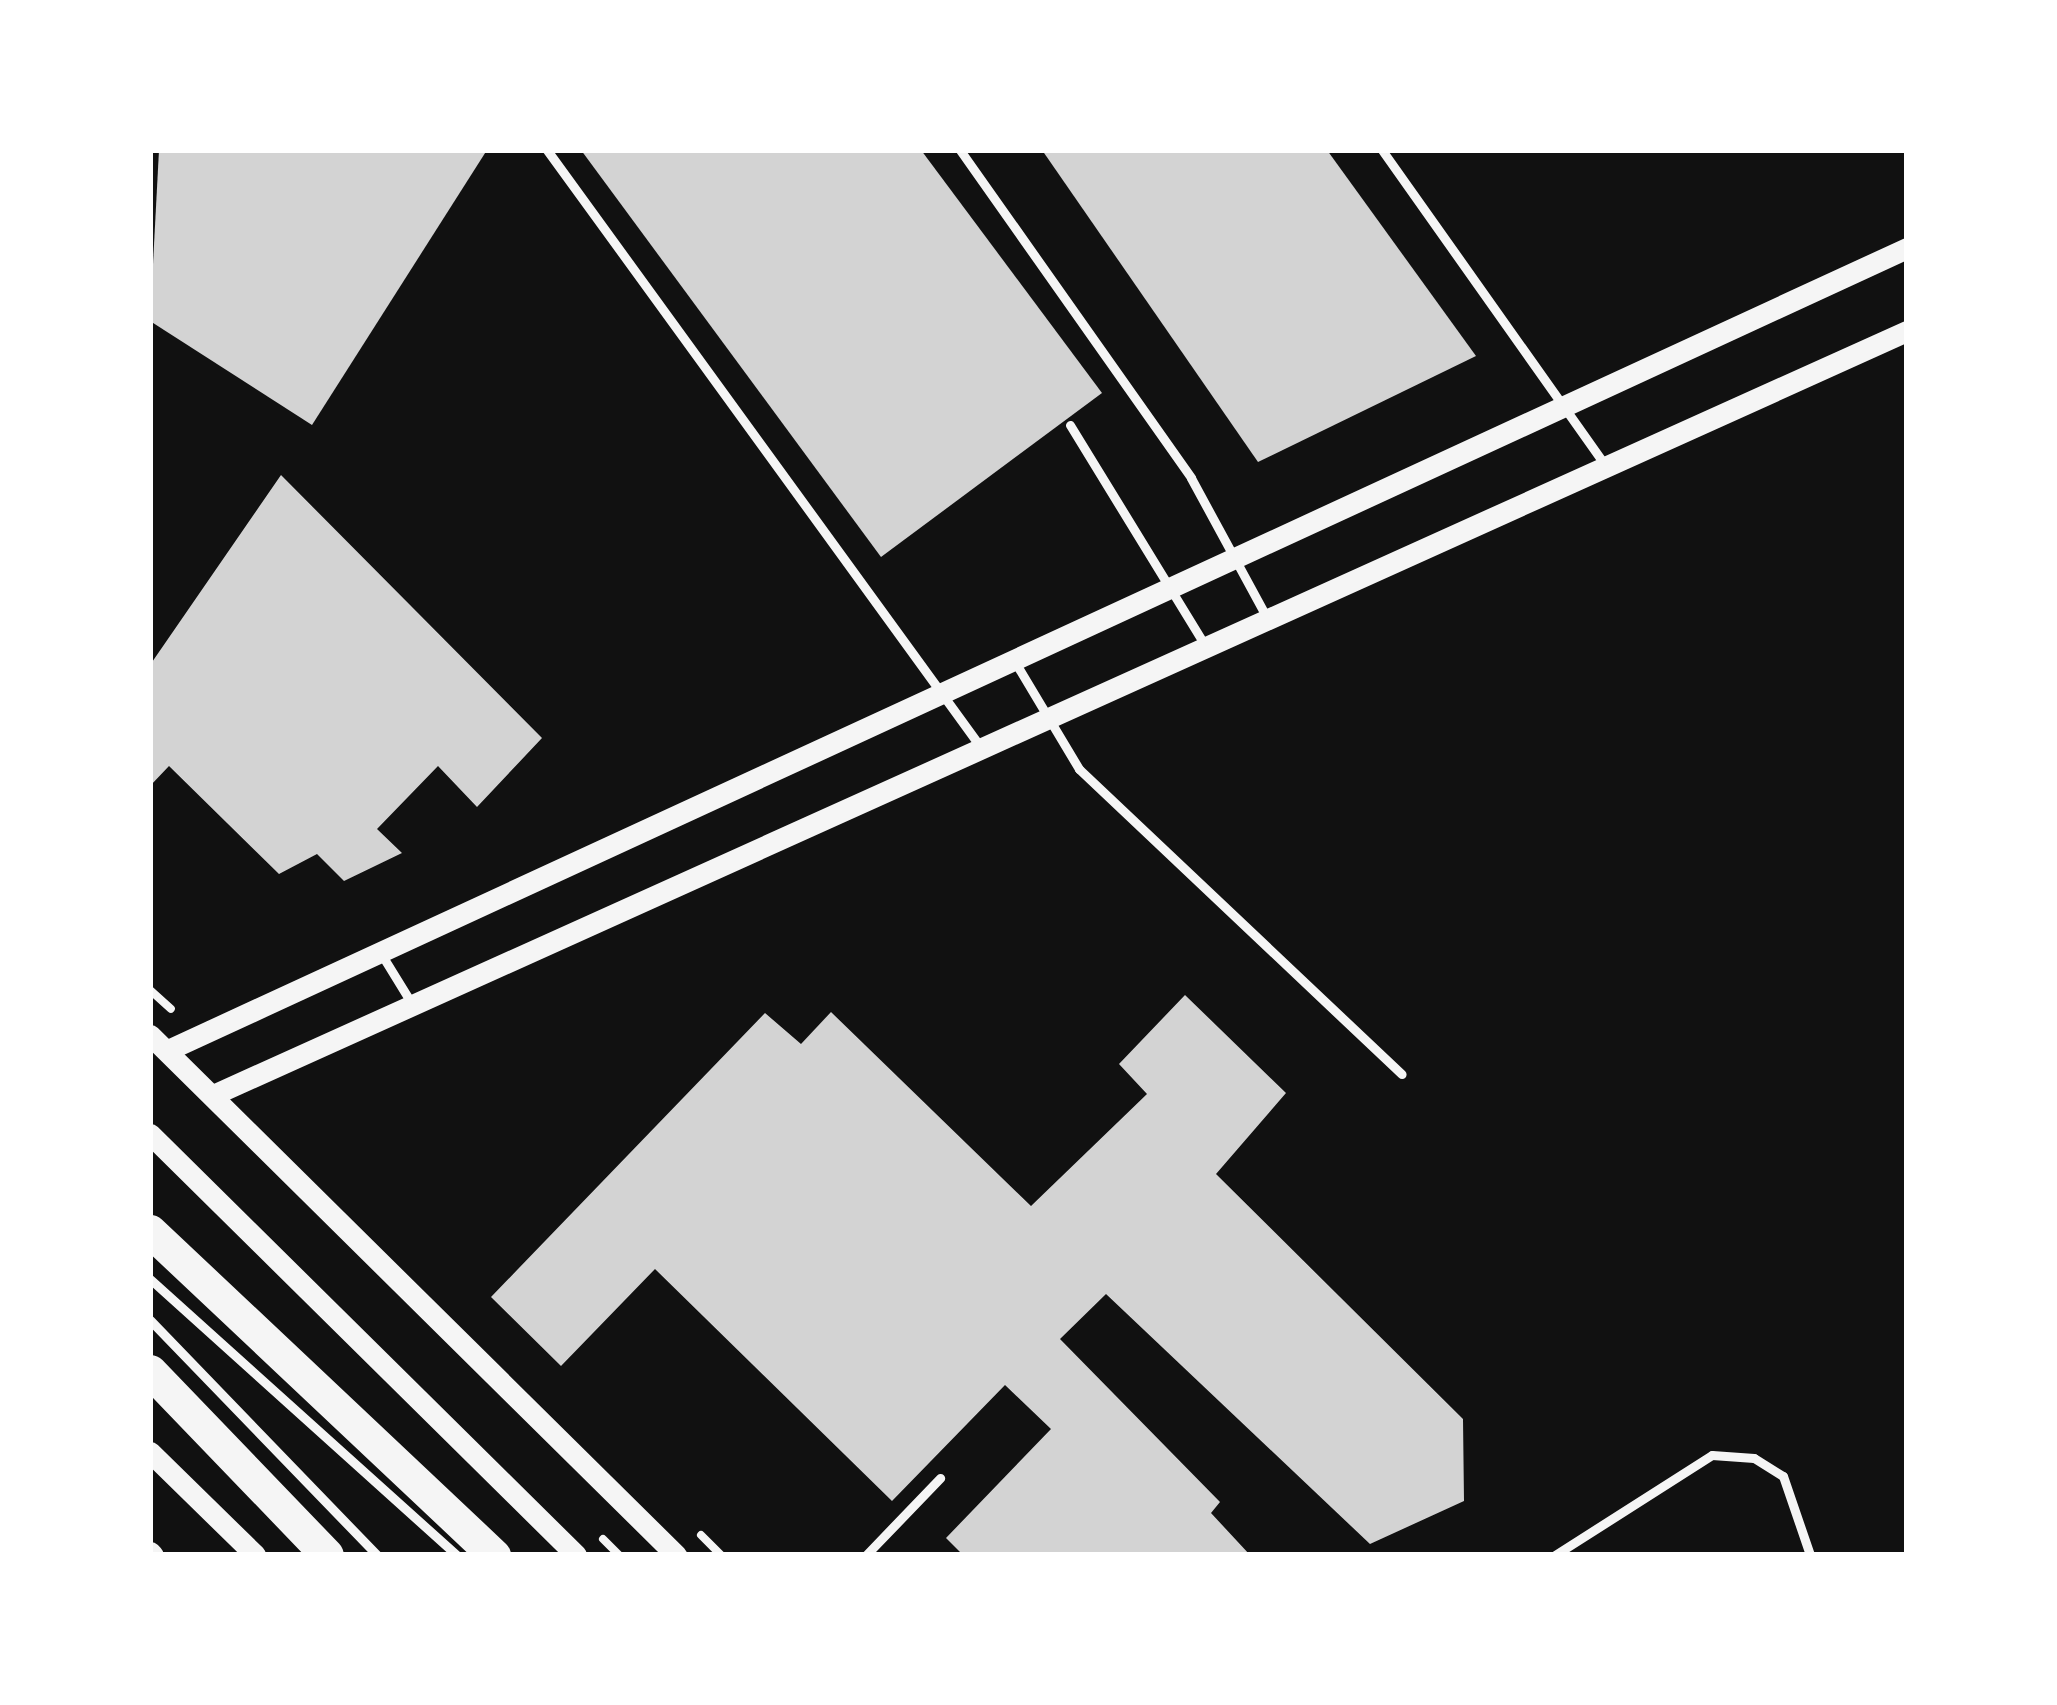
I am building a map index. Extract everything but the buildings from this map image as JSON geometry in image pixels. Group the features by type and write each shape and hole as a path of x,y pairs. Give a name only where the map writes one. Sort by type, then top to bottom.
{"highway":[{"path":"150,1231 494,1555"},
{"path":"150,1371 327,1555"}],"street":[{"path":"168,1050 1907,248"},
{"path":"213,1095 1609,470 1907,331"},
{"path":"150,1035 676,1555"},
{"path":"150,1134 576,1555"},
{"path":"150,1452 255,1555"}],"lane":[{"path":"548,150 982,749"},
{"path":"959,150 1191,478 1269,621"},
{"path":"1382,150 1609,470"},
{"path":"1070,425 1207,648"},
{"path":"1012,657 1079,770 1401,1074"},
{"path":"380,952 413,1005"},
{"path":"150,1279 456,1555"},
{"path":"150,1320 377,1555"},
{"path":"1555,1555 1712,1455 1754,1458 1783,1476 1810,1555"},
{"path":"866,1555 940,1478"}]}
